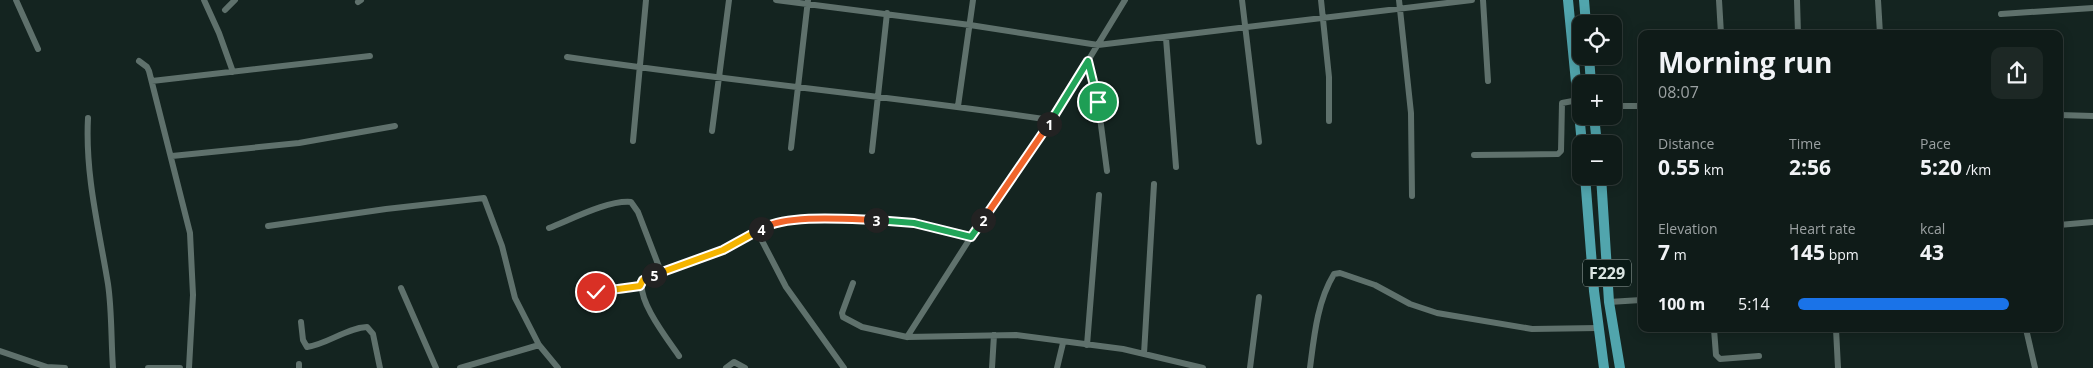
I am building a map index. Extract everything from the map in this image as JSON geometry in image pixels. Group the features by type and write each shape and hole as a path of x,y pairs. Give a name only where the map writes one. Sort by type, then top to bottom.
{"main road":[{"path":"1568,0 1576,75"},
{"path":"1574,0 1581,75"},
{"path":"1584,0 1585,15"},
{"name":"F229","path":"1586,185 1598,328 1604,368"},
{"name":"F229","path":"1602,185 1610,302 1620,368"}],"street":[{"path":"16,0 38,49"},
{"path":"204,0 219,33 233,72"},
{"path":"225,10 236,0"},
{"path":"633,141 646,0"},
{"path":"712,131 729,0"},
{"path":"776,0 808,2 887,13 1098,45 1472,0"},
{"path":"958,106 973,0"},
{"path":"907,337 971,237 1051,120 1125,0"},
{"path":"1242,0 1259,142"},
{"path":"1321,0 1329,77 1329,121"},
{"path":"1399,0 1410,113 1412,196"},
{"path":"1483,0 1488,81"},
{"path":"1719,0 1721,30"},
{"path":"1797,0 1798,30"},
{"path":"1878,0 1880,30"},
{"path":"791,148 808,2"},
{"path":"2001,14 2093,8"},
{"path":"872,151 887,13"},
{"path":"1166,38 1176,167"},
{"path":"152,81 370,56"},
{"path":"567,57 639,68 719,76 958,106 1051,120"},
{"path":"139,61 147,67 152,81 190,232 193,295 189,368"},
{"path":"1088,61 1098,102 1107,171"},
{"path":"1474,155 1558,154 1561,151 1562,103 1572,101"},
{"path":"1622,105 1638,106"},
{"path":"2063,115 2093,116"},
{"path":"88,118 87,149 95,214 108,287 113,368"},
{"path":"172,156 294,143 395,126"},
{"path":"1144,354 1154,184"},
{"path":"1086,345 1099,196"},
{"path":"268,226 386,209 484,198 502,246 515,298 539,345 558,368"},
{"path":"550,228 623,201 631,202 638,212 661,272"},
{"path":"679,356 655,320 643,296 640,286 643,280 723,250 767,225 790,221 830,219 883,220 914,223 971,237"},
{"path":"2063,225 2093,222"},
{"path":"757,231 786,287 844,368"},
{"path":"1310,368 1319,311 1329,282 1334,274 1340,273 1374,285 1410,304 1437,313 1532,329 1598,328"},
{"path":"853,283 842,313 843,317 862,327 907,337 973,338 994,335 1016,335 1063,343 1123,349 1203,368"},
{"path":"596,292 640,286"},
{"path":"401,288 436,368"},
{"path":"1250,368 1259,297"},
{"path":"1610,302 1638,300"},
{"path":"301,322 303,340 307,347 333,339 358,327 367,327 373,334 380,368"},
{"path":"1714,332 1716,355 1720,359 1759,356"},
{"path":"1836,332 1838,368"},
{"path":"2027,332 2035,368"},
{"path":"992,368 994,335"},
{"path":"1057,368 1063,343"},
{"path":"460,368 482,365 539,345"},
{"path":"0,352 47,367 65,368"},
{"path":"726,368 734,362 745,368"},
{"path":"148,368 180,368"}],"route":[{"path":"596,292 618,287 640,286 643,280 723,250 742,241 767,225 790,221 830,219 883,220 914,223 971,237 1047,128 1088,61 1098,102"}]}
